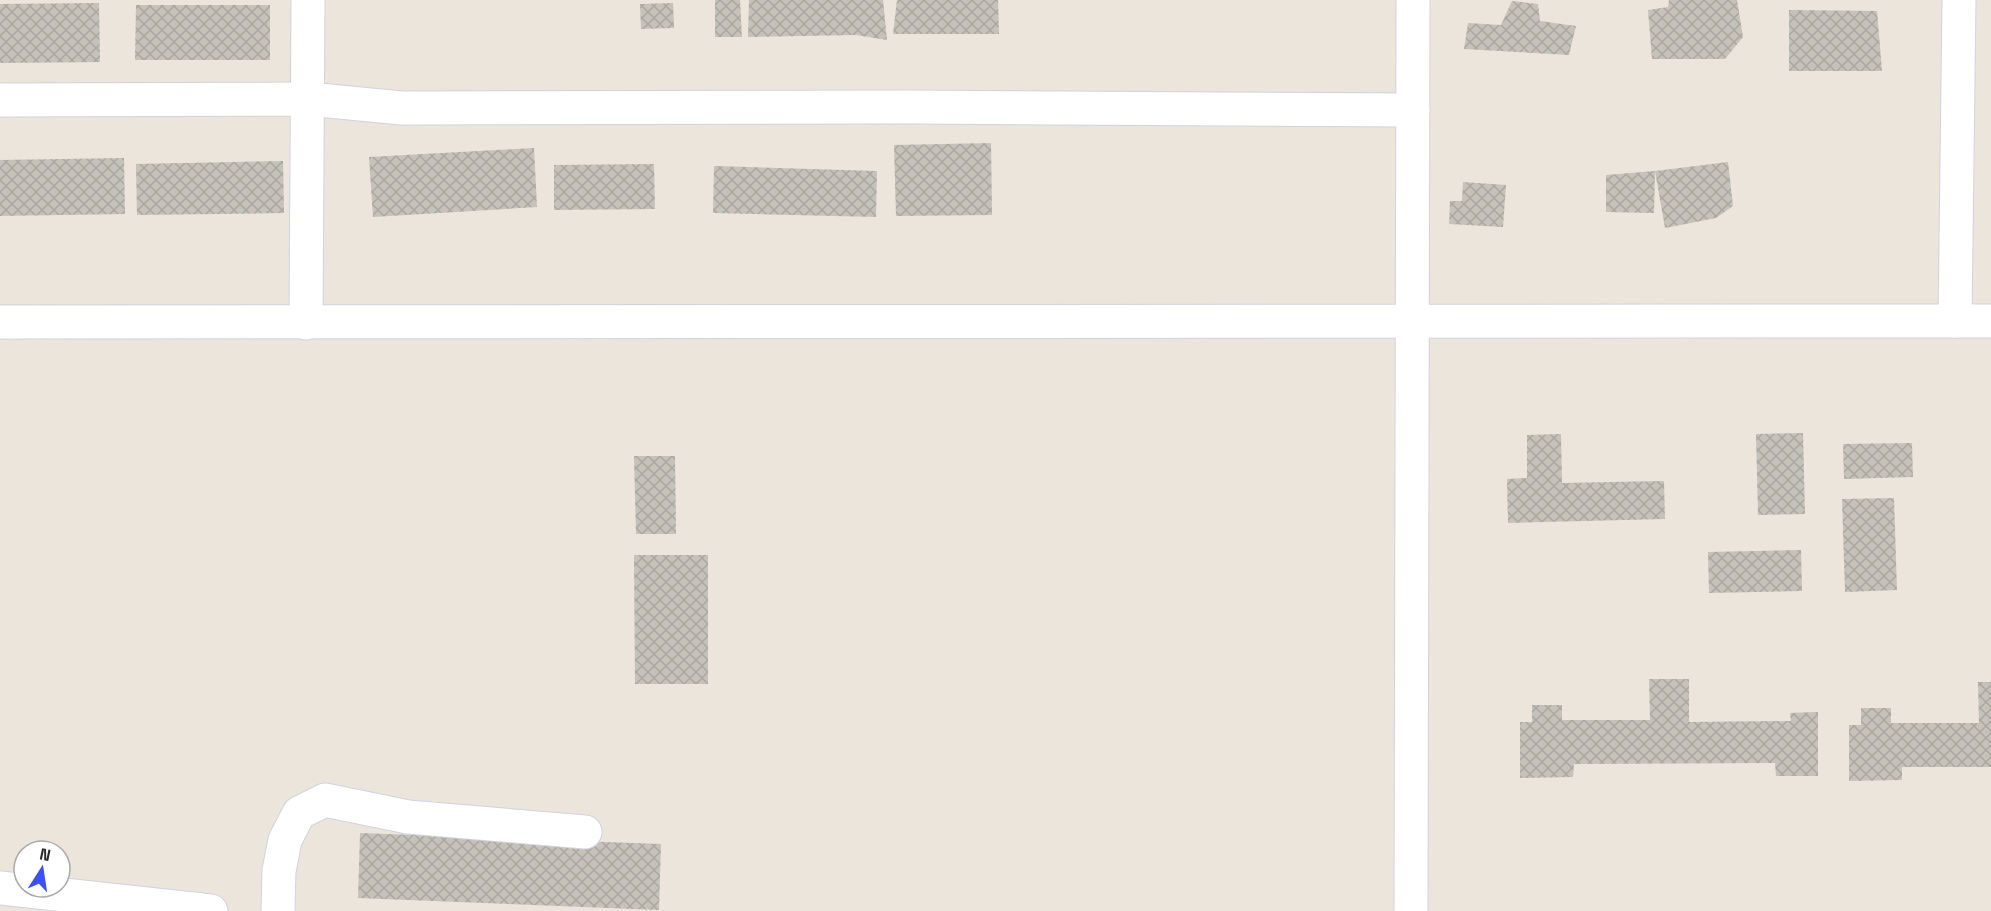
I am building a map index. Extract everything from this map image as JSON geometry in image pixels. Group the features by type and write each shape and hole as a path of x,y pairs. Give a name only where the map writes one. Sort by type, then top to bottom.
{"street":[{"path":"306,323 308,0"},
{"path":"1411,911 1413,0"},
{"path":"1955,321 1959,0"},
{"path":"0,100 308,99 402,108 911,107 1413,110"},
{"path":"0,322 1991,321"},
{"path":"278,911 279,871 285,840 299,813 325,800 408,817 585,832"},
{"path":"0,888 211,911"}],"building":[{"path":"715,0 740,0 742,37 715,37"},
{"path":"749,0 883,0 887,40 856,35 748,37"},
{"path":"897,0 998,0 999,34 893,34"},
{"path":"1669,0 1737,0 1743,37 1725,59 1652,59 1648,10 1668,7"},
{"path":"1512,1 1538,4 1540,21 1576,26 1569,55 1464,49 1468,23 1501,25"},
{"path":"99,3 100,62 0,63 0,4"},
{"path":"673,3 674,28 641,29 640,4"},
{"path":"136,5 270,5 270,60 135,60"},
{"path":"1789,10 1877,11 1882,71 1789,71"},
{"path":"991,143 992,215 896,216 894,145"},
{"path":"534,148 537,207 373,217 369,157"},
{"path":"124,158 125,214 0,216 0,160"},
{"path":"283,161 284,213 137,215 136,164"},
{"path":"1728,162 1733,206 1716,218 1665,228 1655,171"},
{"path":"654,164 655,209 554,210 554,165"},
{"path":"714,166 877,171 876,217 713,213"},
{"path":"1655,171 1654,213 1606,212 1606,175"},
{"path":"1463,182 1506,185 1503,227 1449,224 1450,201 1462,201"},
{"path":"1803,433 1805,514 1758,515 1756,434"},
{"path":"1561,434 1562,483 1664,481 1665,519 1508,523 1507,479 1527,478 1527,435"},
{"path":"1912,443 1913,477 1844,479 1843,444"},
{"path":"634,456 675,456 676,534 636,534"},
{"path":"1894,498 1897,590 1845,592 1842,499"},
{"path":"1801,550 1802,591 1709,593 1708,552"},
{"path":"634,555 708,555 708,684 635,684"},
{"path":"1649,679 1689,679 1689,722 1791,721 1790,713 1818,712 1818,776 1776,776 1775,763 1574,764 1573,777 1520,778 1520,722 1532,722 1532,705 1562,705 1562,720 1650,720"},
{"path":"1978,682 1991,682 1991,767 1902,767 1902,780 1849,781 1849,725 1861,725 1861,708 1891,708 1891,723 1979,723"},
{"path":"360,833 661,844 659,910 358,898"}]}
